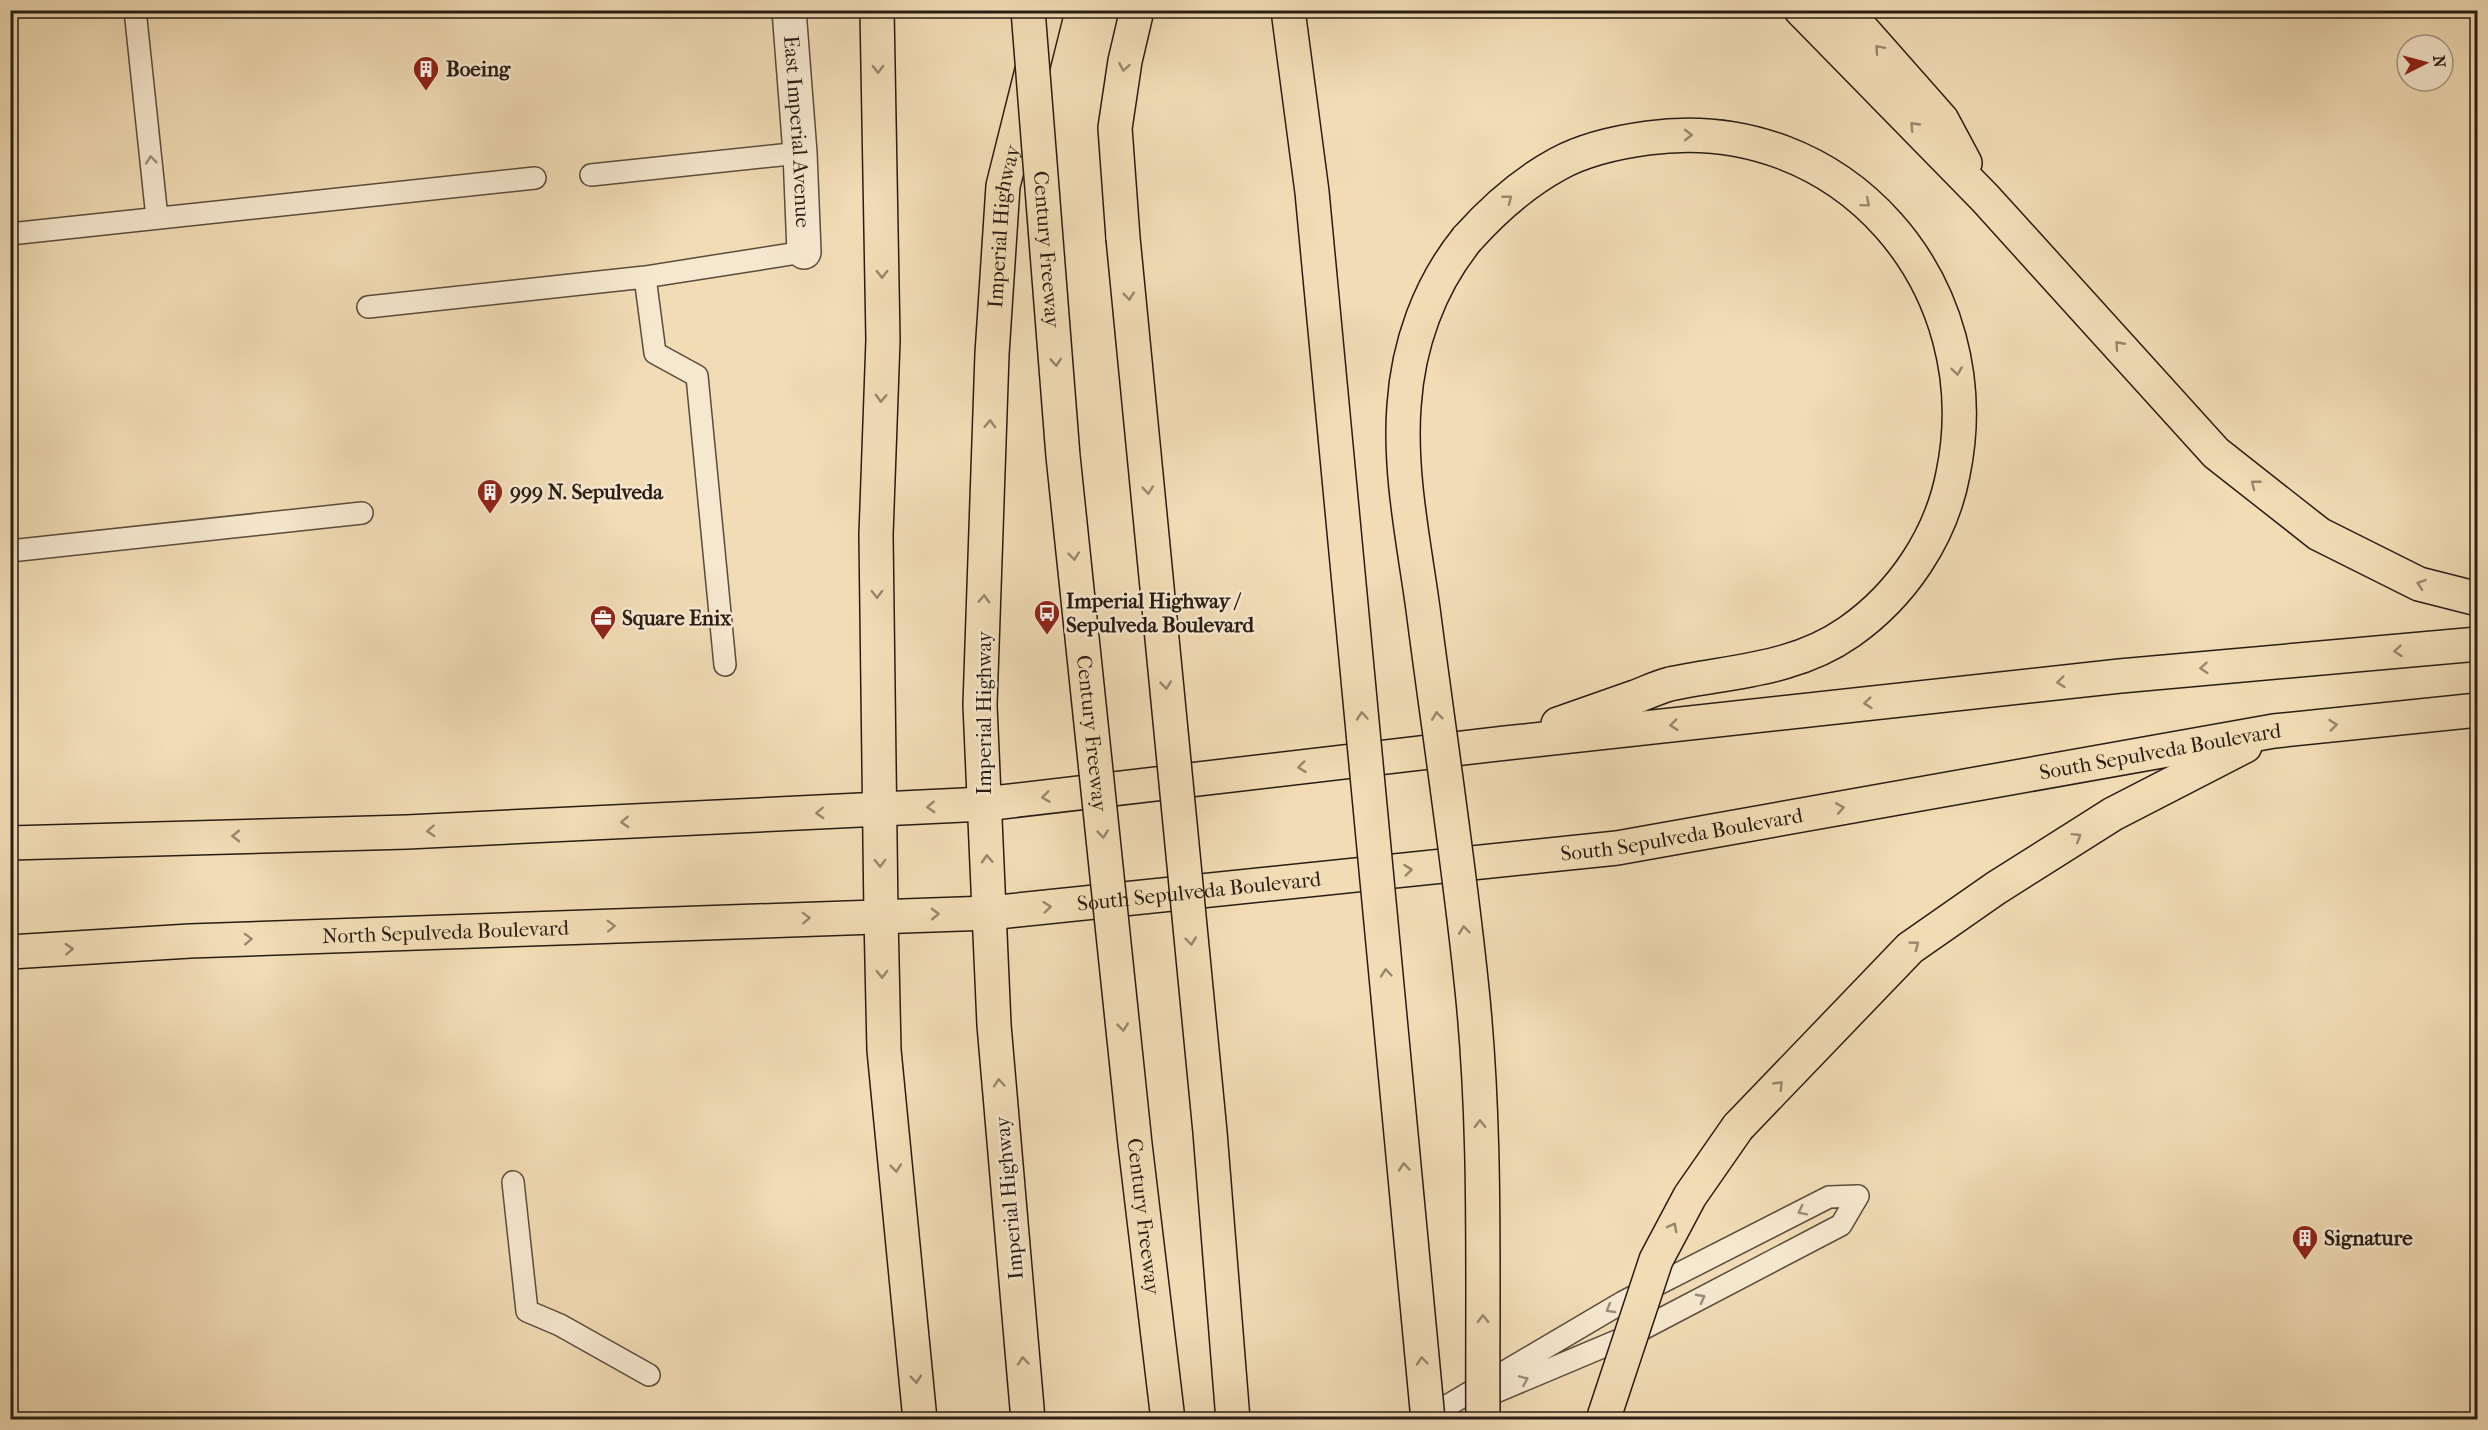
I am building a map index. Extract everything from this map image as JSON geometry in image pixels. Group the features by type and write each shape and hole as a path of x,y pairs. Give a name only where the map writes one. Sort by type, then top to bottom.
{"main road":[{"path":"877,10 883,340 876,535 884,1050 920,1419"},
{"name":"Century Freeway","path":"1028,10 1063,456 1135,1144 1168,1419"},
{"name":"Imperial Highway","path":"1028,1419 994,1024 980,705 992,354 1003,186 1047,10"},
{"path":"1137,10 1125,62 1115,128 1123,238 1210,1132 1233,1419"},
{"path":"1288,10 1312,192 1427,1419"},
{"path":"1801,10 1984,198 2216,453 2319,534 2419,584 2478,599"},
{"path":"1845,10 1942,120 1984,198"},
{"path":"1484,1419 1479,1102 1471,981 1411,522 1403,432 1407,378 1422,320 1440,277 1467,239 1495,208 1536,177 1560,163 1612,144 1667,135 1692,134 1746,141 1800,160 1842,184 1875,210 1894,231 1918,265 1943,313 1956,363 1959,388 1958,450 1942,515 1923,552 1903,583 1876,611 1849,633 1822,649 1786,663 1668,685 1506,743"},
{"path":"10,843 418,831 984,804 1506,743 2108,677 2478,644"},
{"name":"South Sepulveda Boulevard","path":"881,916 989,913 1617,848 2274,731 2478,710"},
{"path":"1603,1419 1656,1260 1690,1196 1738,1127 1910,948 1996,888 2113,814 2274,731"},
{"name":"North Sepulveda Boulevard","path":"10,952 190,941 881,916"}],"street":[{"name":"East Imperial Avenue","path":"789,10 800,153 804,252"}],"lane":[{"path":"135,10 157,218"},
{"path":"591,175 800,153"},
{"path":"10,234 535,178"},
{"path":"368,308 645,277 804,252"},
{"path":"645,277 655,353 697,376 725,665"},
{"path":"10,551 362,513"},
{"path":"513,1182 527,1311 560,1325 649,1375"},
{"path":"1858,1196 1841,1225 1631,1335 1427,1419 1633,1297 1829,1197 1858,1196"}],"place":[{"name":"Boeing","path":"426,92"},
{"name":"999 N. Sepulveda","path":"490,515"},
{"name":"Imperial Highway / Sepulveda Boulevard","path":"1047,636"},
{"name":"Square Enix","path":"603,641"},
{"name":"Signature","path":"2305,1261"}]}
